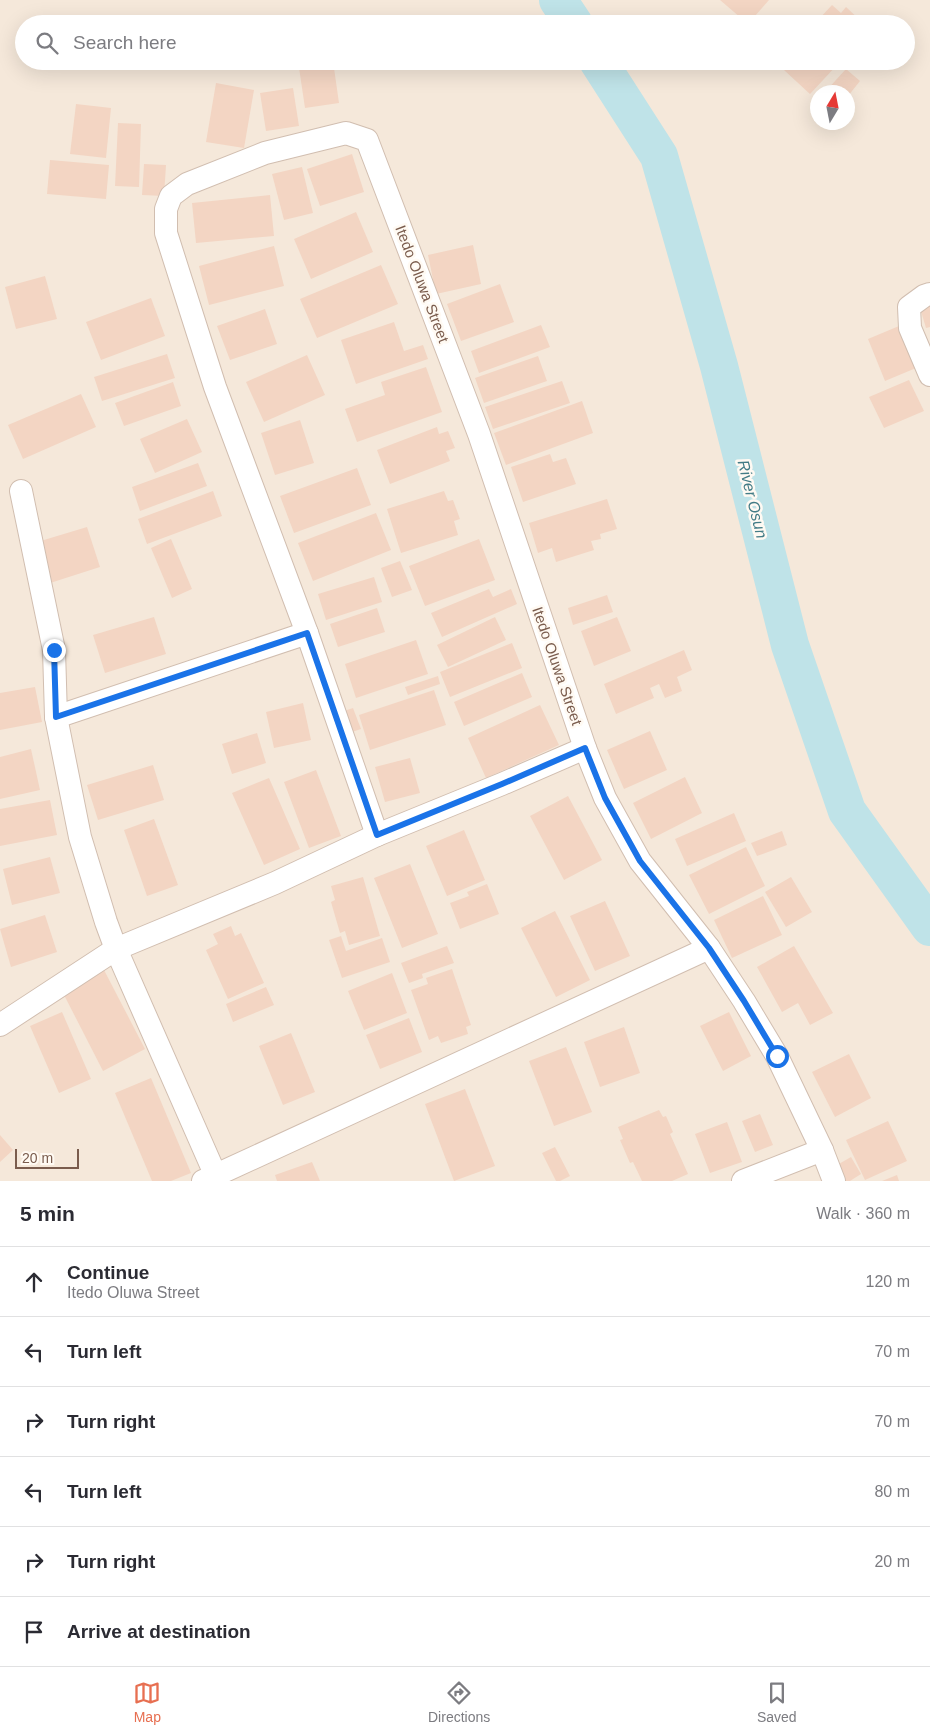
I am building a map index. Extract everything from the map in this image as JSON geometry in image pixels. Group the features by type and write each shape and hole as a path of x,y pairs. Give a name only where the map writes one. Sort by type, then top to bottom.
{"street":[{"name":"Itedo Oluwa Street","path":"307,633 215,387 166,233 166,209 172,196 187,184 265,153 346,133 368,140 480,434 585,748 605,798 640,861 709,948 777,1056 822,1150 834,1181"},
{"path":"930,294 924,296 910,307 910,328 930,375"},
{"path":"21,491 54,650 56,717 80,837 116,949 209,1178 709,948"},
{"path":"56,717 307,633 377,835"},
{"path":"0,1024 116,949 275,883 377,835 585,748"},
{"path":"743,1181 822,1150"}],"shaded area":[{"path":"0,0 930,0 930,1181 0,1181"}],"building":[{"path":"720,0 769,0 756,15 738,15"},
{"path":"832,5 841,13 846,7 854,15 823,15"},
{"path":"299,70 334,70 339,103 305,108"},
{"path":"784,70 832,70 818,85 810,85 810,94"},
{"path":"845,70 860,81 855,87 855,85 831,85"},
{"path":"216,83 254,90 244,148 206,142"},
{"path":"293,88 299,126 266,131 260,93"},
{"path":"76,104 111,108 106,158 70,154"},
{"path":"118,123 141,124 139,187 115,186"},
{"path":"352,154 364,192 320,206 307,169"},
{"path":"50,160 109,165 106,199 47,194"},
{"path":"144,164 166,165 164,196 142,195"},
{"path":"302,167 313,213 284,220 272,174"},
{"path":"270,195 274,236 196,243 192,203"},
{"path":"356,212 373,252 311,279 294,239"},
{"path":"473,245 481,284 436,294 428,255"},
{"path":"274,246 284,286 209,305 199,266"},
{"path":"381,265 398,304 317,338 300,299"},
{"path":"45,276 57,319 16,329 5,287"},
{"path":"500,284 514,322 461,341 447,304"},
{"path":"151,298 165,336 101,360 86,322"},
{"path":"930,305 930,327 926,328 920,308"},
{"path":"265,309 277,344 230,360 217,326"},
{"path":"394,322 404,351 423,345 428,359 356,384 341,340"},
{"path":"541,325 550,347 479,373 471,351"},
{"path":"899,326 916,368 885,381 868,339"},
{"path":"167,354 175,378 102,401 94,377"},
{"path":"307,355 325,395 264,422 246,382"},
{"path":"538,356 547,381 484,403 475,378"},
{"path":"426,367 442,412 357,442 345,409 385,395 381,382"},
{"path":"909,380 924,411 884,428 869,397"},
{"path":"562,381 570,403 493,429 485,407"},
{"path":"173,382 181,406 124,426 115,403"},
{"path":"81,394 96,427 23,459 8,425"},
{"path":"582,401 593,433 506,465 494,433"},
{"path":"187,419 202,452 155,473 140,439"},
{"path":"300,420 314,463 275,475 261,433"},
{"path":"437,427 439,434 448,431 455,448 446,451 450,461 390,484 377,450"},
{"path":"550,454 553,462 566,458 576,484 523,502 511,467"},
{"path":"198,463 207,486 140,511 132,487"},
{"path":"357,468 371,505 294,533 280,496"},
{"path":"213,491 222,516 147,544 138,519"},
{"path":"444,491 448,501 453,500 460,519 454,521 458,535 401,553 387,509"},
{"path":"607,499 617,529 600,534 601,539 591,541 594,550 556,562 552,548 538,553 529,523"},
{"path":"376,513 391,550 313,581 298,543"},
{"path":"87,527 100,567 47,584 34,543"},
{"path":"171,539 192,589 172,598 151,548"},
{"path":"479,539 495,580 425,606 409,566"},
{"path":"400,561 412,590 392,597 381,568"},
{"path":"374,577 382,602 326,620 318,594"},
{"path":"489,589 493,597 511,589 517,604 442,637 431,613"},
{"path":"607,595 613,612 573,625 568,608"},
{"path":"377,608 385,632 338,647 330,624"},
{"path":"154,617 166,654 105,673 93,635"},
{"path":"495,617 506,640 448,667 437,645"},
{"path":"617,617 631,651 594,666 581,631"},
{"path":"416,640 428,674 356,698 345,664"},
{"path":"512,643 522,668 450,697 440,672"},
{"path":"684,650 692,670 677,677 682,691 665,698 659,684 650,688 654,698 616,714 604,684"},
{"path":"522,673 532,697 464,726 454,702"},
{"path":"438,676 440,684 408,695 405,687"},
{"path":"35,687 42,722 0,730 0,693"},
{"path":"434,690 446,725 370,750 359,715"},
{"path":"303,703 311,740 274,748 266,712"},
{"path":"540,705 559,745 486,778 468,738"},
{"path":"353,708 361,729 349,733 341,712"},
{"path":"650,731 667,770 624,789 607,750"},
{"path":"257,733 266,763 232,774 222,744"},
{"path":"31,749 40,790 0,799 0,757"},
{"path":"410,758 420,793 385,802 375,767"},
{"path":"153,765 164,800 98,820 87,785"},
{"path":"316,770 341,836 309,848 284,782"},
{"path":"685,777 702,813 651,839 633,803"},
{"path":"269,778 300,849 264,865 232,793"},
{"path":"568,796 602,860 564,880 530,816"},
{"path":"50,800 57,835 0,846 0,809"},
{"path":"734,813 746,841 687,866 675,839"},
{"path":"154,819 178,885 147,896 124,830"},
{"path":"464,830 485,880 447,896 426,846"},
{"path":"782,831 787,845 757,856 751,843"},
{"path":"746,847 765,886 709,914 689,875"},
{"path":"50,857 60,893 12,905 3,869"},
{"path":"410,864 438,934 402,948 374,878"},
{"path":"363,877 380,936 349,945 345,931 340,933 331,902 335,900 331,886"},
{"path":"791,877 812,912 786,927 765,892"},
{"path":"487,884 499,914 460,929 450,903 469,896 467,892"},
{"path":"763,896 782,935 732,958 714,920"},
{"path":"605,901 630,956 595,971 570,916"},
{"path":"555,911 590,980 556,997 521,928"},
{"path":"45,915 57,952 11,967 0,929"},
{"path":"231,926 235,936 241,933 264,983 228,999 206,950 218,944 213,934"},
{"path":"341,936 346,951 382,938 390,962 342,978 329,940"},
{"path":"447,946 454,963 422,974 423,978 409,983 401,963"},
{"path":"794,946 833,1013 810,1025 798,1003 782,1012 757,967"},
{"path":"452,969 471,1025 466,1027 468,1034 441,1043 438,1036 429,1040 411,990 428,984 426,978"},
{"path":"104,970 145,1049 103,1071 62,991"},
{"path":"392,973 407,1013 364,1030 348,991"},
{"path":"266,987 274,1005 233,1022 226,1004"},
{"path":"62,1012 91,1079 59,1093 30,1026"},
{"path":"729,1012 751,1056 723,1071 700,1026"},
{"path":"409,1018 422,1052 380,1069 366,1035"},
{"path":"624,1027 640,1073 600,1087 584,1042"},
{"path":"291,1033 315,1092 283,1105 259,1046"},
{"path":"566,1047 592,1112 554,1126 529,1061"},
{"path":"849,1054 871,1098 835,1117 812,1072"},
{"path":"151,1078 191,1173 171,1181 152,1181 115,1093"},
{"path":"465,1089 495,1166 454,1181 425,1104"},
{"path":"659,1110 663,1117 666,1116 673,1132 670,1134 688,1174 672,1181 642,1181 633,1162 630,1163 620,1140 623,1139 618,1127"},
{"path":"760,1114 773,1145 755,1152 742,1121"},
{"path":"888,1121 907,1161 865,1180 846,1140"},
{"path":"727,1122 742,1162 710,1173 695,1134"},
{"path":"0,1135 13,1150 0,1162"},
{"path":"555,1147 570,1176 560,1181 556,1181 542,1153"},
{"path":"851,1157 861,1174 850,1181 846,1181 837,1165"},
{"path":"312,1162 320,1181 277,1181 275,1175"},
{"path":"897,1175 899,1181 882,1181"}],"waterway":[{"name":"River Osun","path":"558,0 568,15"},
{"name":"River Osun","path":"604,70 659,156 719,366 790,645 847,811 930,927"}],"route":[{"path":"54,650 56,717 307,633 377,835 585,748 605,798 640,861 709,948 777,1056"}]}
